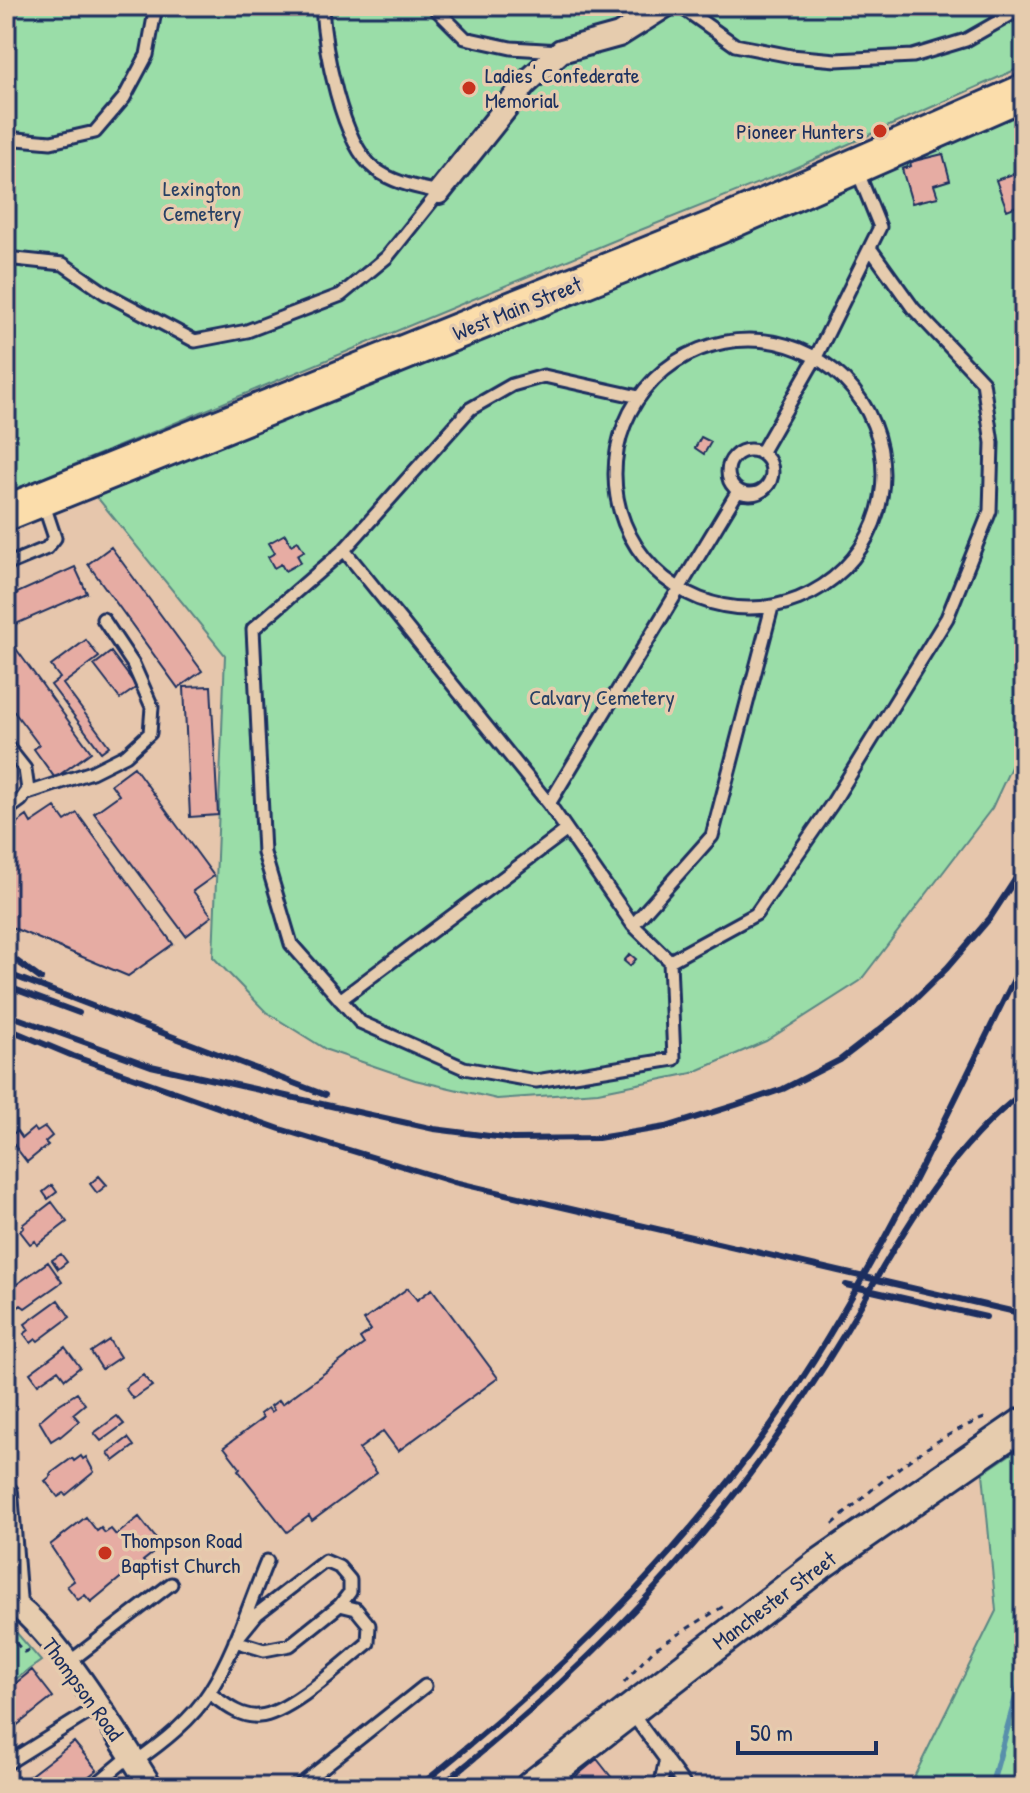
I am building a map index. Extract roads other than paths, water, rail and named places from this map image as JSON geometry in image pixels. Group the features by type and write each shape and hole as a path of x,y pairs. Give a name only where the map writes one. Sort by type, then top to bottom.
{"main road":[{"name":"West Main Street","path":"6,513 675,244 1024,92"},
{"name":"Manchester Street","path":"531,1787 819,1565 1024,1423"}],"street":[{"path":"439,192 525,84 561,51 619,35 665,6"},
{"path":"6,1493 11,1602"},
{"name":"Thompson Road","path":"11,1602 68,1664 151,1787"}],"lane":[{"path":"6,138 51,142 95,132 124,98 147,55 156,6"},
{"path":"6,258 63,264 105,293 195,341 247,331 341,295 387,257 439,192 395,181 373,168 356,146 344,117 329,62 322,6"},
{"path":"433,6 465,38 511,48 561,51"},
{"path":"680,6 735,45 791,56 836,60 913,56 966,40 1024,7"},
{"path":"761,453 816,357 880,227 855,166"},
{"path":"670,961 756,914 832,804 947,618 990,511 992,443 983,382 913,308 870,248"},
{"path":"740,339 780,342 816,357 848,382 871,416 883,456 882,497 868,536 844,569 811,594 772,607 740,609 708,603 679,589 646,561 624,523 615,480 620,436 639,397 667,368 701,348 740,339"},
{"path":"344,550 549,804 633,925 670,961 674,1059 536,1081 464,1068 360,1022 291,944 264,853 253,629 344,550 470,409 512,385 544,376 639,397"},
{"path":"753,450 761,453 772,470 769,483 752,494 738,491 729,480 729,465 739,453 753,450"},
{"path":"549,804 738,491"},
{"path":"6,565 47,548 55,538 42,498"},
{"path":"633,925 712,836 772,607"},
{"path":"25,794 92,772 126,755 150,733 152,707 133,664 103,619"},
{"path":"6,745 25,769 28,790 6,811"},
{"path":"340,1000 567,830"},
{"path":"93,1787 133,1759 163,1743 209,1693 235,1641 267,1561"},
{"path":"325,1561 339,1567 350,1580 350,1592 340,1605 290,1645 264,1650 235,1641 257,1614 325,1561"},
{"path":"68,1664 171,1584"},
{"path":"209,1693 236,1712 257,1717 280,1711 368,1643 369,1625 356,1609 340,1605"},
{"path":"298,1787 425,1686"},
{"path":"6,1764 99,1706"},
{"path":"630,1710 686,1787"},
{"path":"660,1787 666,1759"}],"waterway":[{"path":"991,1787 1024,1668"}],"railway":[{"path":"6,1014 151,1066 434,1129 513,1139 598,1138 666,1127 736,1105 783,1089 840,1060 901,1013 947,968 990,918 1024,866"},
{"path":"6,953 41,979"},
{"path":"418,1787 531,1692 635,1591 729,1481 773,1422 814,1360 871,1262 1024,959"},
{"path":"6,973 325,1095"},
{"path":"6,986 79,1013"},
{"path":"6,1028 73,1056 280,1129 454,1182 1024,1314"},
{"path":"439,1787 581,1664 626,1620 709,1526 806,1395 933,1188 975,1136 1024,1092"},
{"path":"846,1285 986,1317"}],"place":[{"name":"Ladies' Confederate Memorial","path":"469,88"},
{"name":"Pioneer Hunters","path":"880,131"},
{"name":"Thompson Road Baptist Church","path":"105,1553"}],"park label":[{"name":"Lexington Cemetery","path":"202,200"},
{"name":"Calvary Cemetery","path":"602,697"}]}
